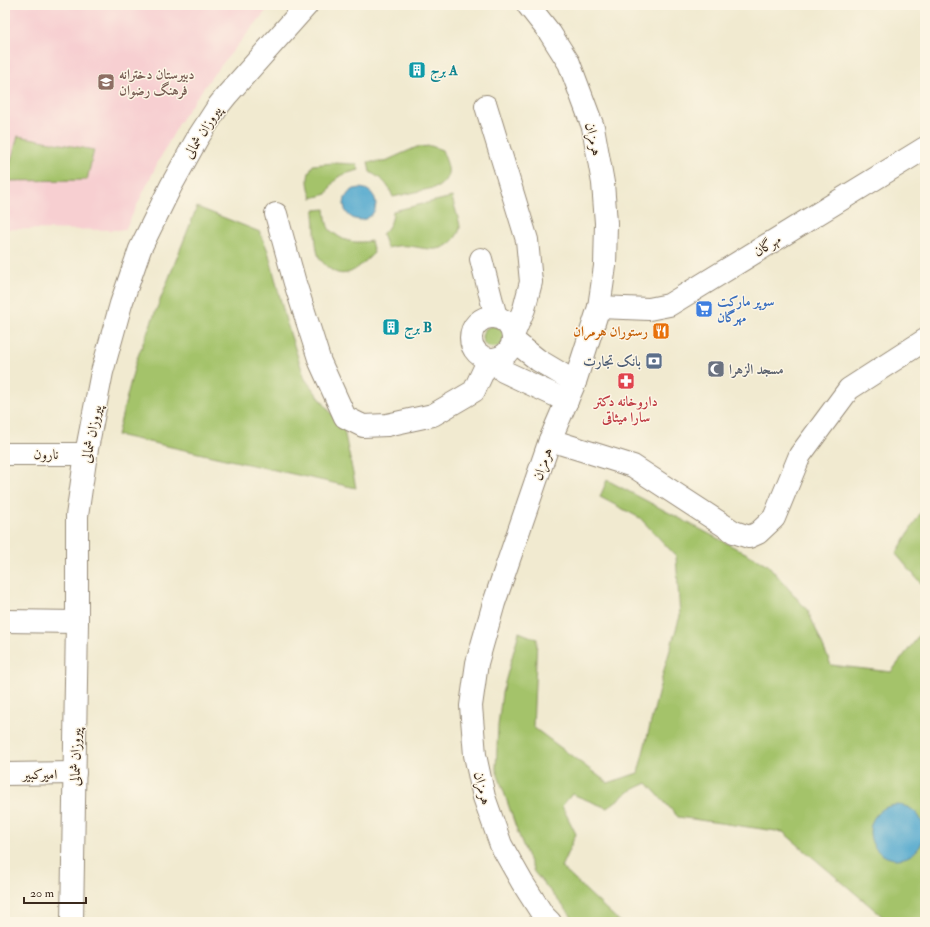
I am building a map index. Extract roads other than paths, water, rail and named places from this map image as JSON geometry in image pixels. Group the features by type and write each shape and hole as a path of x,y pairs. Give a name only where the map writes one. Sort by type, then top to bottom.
{"street":[{"name":"پیروزان شمالی","path":"72,922 77,622 77,516 86,454 102,372 121,304 140,249 171,186 197,139 219,105 307,5"},
{"name":"هرمزان","path":"531,6 569,63 593,127 603,183 606,223 605,266 599,307 571,391 550,440 494,603 477,663 471,706 475,755 484,796 501,845 541,920"},
{"path":"486,106 527,240 531,282 524,309 514,337 511,349 505,355 493,359 481,356 475,351 471,343 471,335 474,327 480,320 488,317 504,319 510,325 514,337 571,391"},
{"name":"مهرگان","path":"599,307 649,309 668,305 925,148"},
{"path":"276,214 297,289 320,362 345,417 363,426 387,425 433,415 474,391 493,359"},
{"path":"481,259 496,317"},
{"path":"550,440 633,466 734,532 749,537 758,533 774,518 800,456 849,390 925,340"},
{"path":"493,359 503,371 571,391"},
{"name":"نارون","path":"5,454 86,454"},
{"path":"5,621 77,622"},
{"name":"امیرکبیر","path":"5,774 75,774"}],"water":[{"path":"357,188 363,188 373,195 376,204 375,210 369,217 363,220 357,220 347,213 344,207 344,201 351,191"},
{"path":"892,805 902,805 912,809 920,817 924,827 924,837 920,847 912,855 902,859 892,859 882,855 874,847 870,837 870,827 874,817 882,809"}],"place":[{"name":"برج A","path":"417,70"},
{"name":"دبیرستان دخترانه فرهنگ رضوان","path":"106,82"},
{"name":"سوپر مارکت مهرگان","path":"704,309"},
{"name":"برج B","path":"391,327"},
{"name":"رستوران هرمران","path":"661,331"},
{"name":"بانک تجارت","path":"654,361"},
{"name":"مسجد الزهرا","path":"716,369"},
{"name":"داروخانه دکتر سارا میثاقی","path":"626,381"}]}
